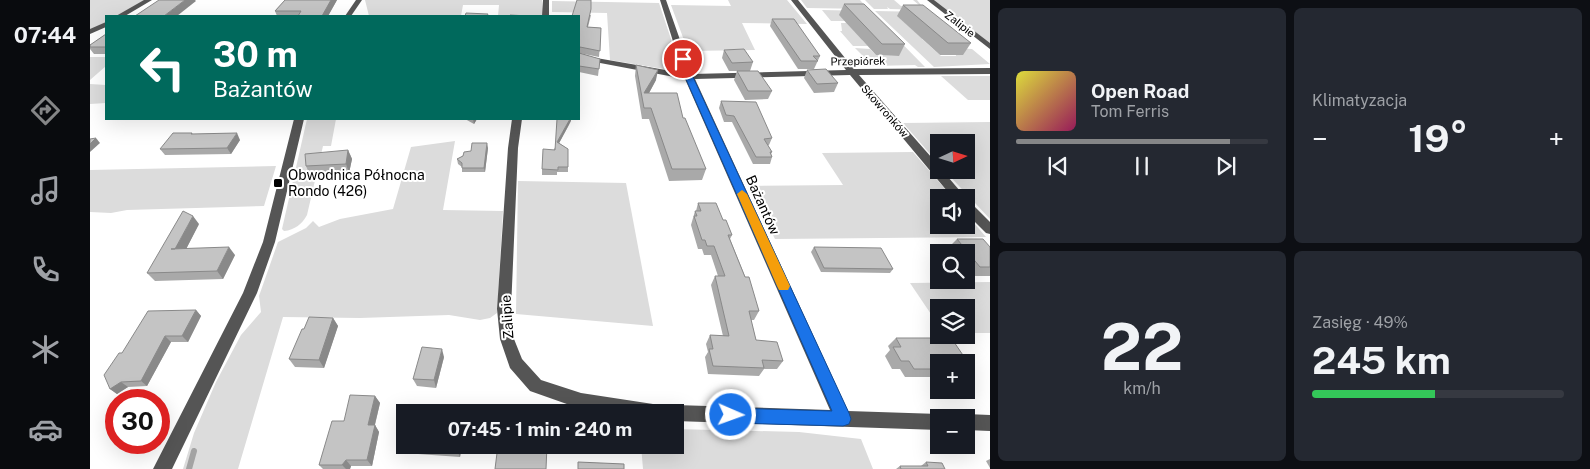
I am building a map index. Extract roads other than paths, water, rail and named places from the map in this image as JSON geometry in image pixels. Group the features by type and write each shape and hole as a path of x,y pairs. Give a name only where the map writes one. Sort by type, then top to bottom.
{"street":[{"path":"122,15 149,0"},
{"path":"349,15 359,0"},
{"path":"546,0 546,15"},
{"name":"Bażantów","path":"663,0 689,77 843,419"},
{"name":"Skowronków","path":"794,0 852,72 952,189"},
{"name":"Zalipie","path":"930,0 990,47"},
{"path":"90,32 105,24"},
{"name":"Przepiórek","path":"580,56 689,77 852,72 990,71"},
{"path":"162,469 250,293 269,242 299,120"},
{"name":"Zalipie","path":"517,120 513,148 504,309 507,340 516,363 536,386 580,401 600,404"},
{"path":"975,214 990,230"},
{"path":"684,413 930,422"},
{"path":"975,422 990,423"},
{"path":"171,469 175,445"}],"waterway":[{"path":"189,469 194,451"}],"place":[{"name":"Obwodnica Północna Rondo (426)","path":"278,183"}]}
